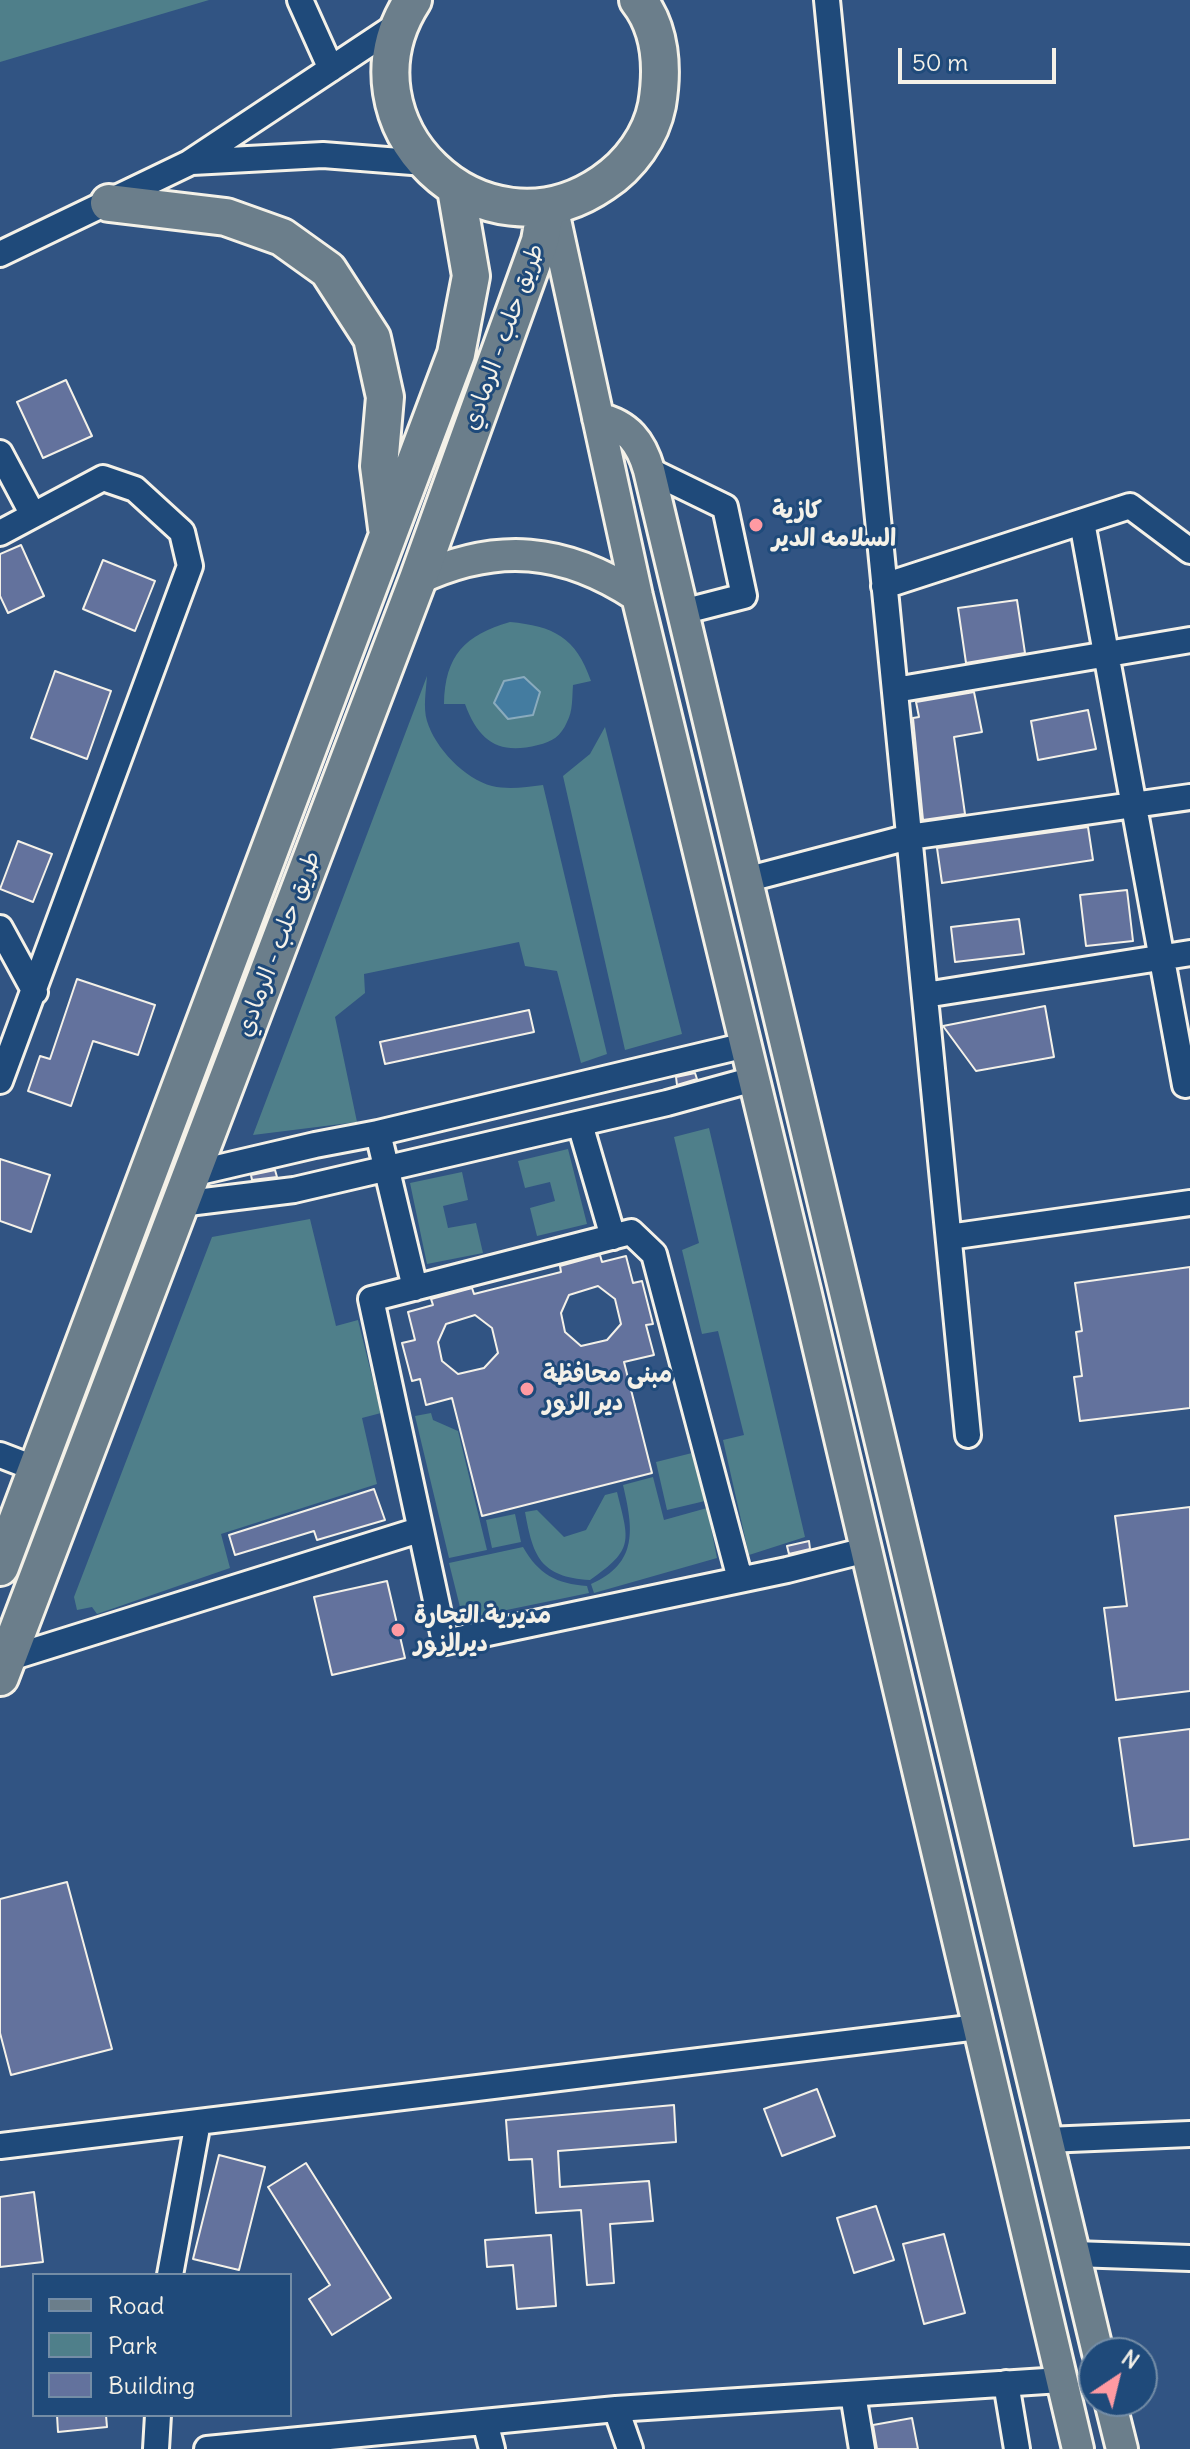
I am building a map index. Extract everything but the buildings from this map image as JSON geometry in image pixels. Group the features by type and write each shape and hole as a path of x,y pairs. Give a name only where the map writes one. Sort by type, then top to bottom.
{"highway":[{"path":"403,10 391,59 392,96 404,132 425,163 456,189 485,202 515,208 549,207 586,195 616,175 640,147 655,115 662,79 650,3"},
{"name":"طريق حلب - الرمادي","path":"0,1567 456,354 471,276 456,189"},
{"path":"109,203 226,217 282,237 328,270 372,338 385,397 379,466 388,532"},
{"name":"طريق حلب - الرمادي","path":"4,1668 418,579 540,241 549,207"}],"main road":[{"path":"549,207 637,596 1078,2449"},
{"path":"598,418 612,421 635,437 643,449 649,470 1094,2337"},
{"path":"418,579 472,559 530,555 587,568 637,596"},
{"path":"1043,2302 1083,2290"},
{"path":"1114,2417 1122,2449"}],"street":[{"path":"300,0 331,69"},
{"path":"827,0 968,1435"},
{"path":"0,254 189,163 331,69 403,10"},
{"path":"189,163 323,155 425,163"},
{"path":"0,453 33,515"},
{"path":"649,470 725,507 744,596 682,612"},
{"path":"0,533 103,478 135,489 182,532 190,566 0,1081"},
{"path":"884,586 1130,506 1190,551"},
{"path":"1082,522 1185,1085"},
{"path":"895,690 1190,640"},
{"path":"745,880 909,837 1190,797"},
{"path":"0,928 35,992"},
{"path":"925,995 1190,953"},
{"path":"185,1189 315,1145 378,1133 746,1045"},
{"path":"185,1189 294,1190 580,1124 754,1079"},
{"path":"580,1124 613,1237"},
{"path":"378,1133 415,1288"},
{"path":"949,1237 1190,1203"},
{"path":"740,1579 654,1254 631,1232 371,1299 445,1642 740,1579 866,1550"},
{"path":"0,1455 39,1470"},
{"path":"4,1668 419,1530"},
{"path":"0,2146 978,2027"},
{"path":"170,2273 198,2122"},
{"path":"1046,2140 1190,2134"},
{"path":"1074,2254 1190,2258"},
{"path":"207,2449 616,2409 1061,2380"},
{"path":"1006,2383 1017,2449"},
{"path":"853,2394 862,2449"},
{"path":"616,2409 630,2449"},
{"path":"156,2449 158,2417"},
{"path":"485,2422 492,2449"}],"green space":[{"path":"0,0 209,0 0,62"},
{"path":"510,622 539,627 561,636 578,654 591,681 573,685 570,713 565,727 556,738 524,748 492,742 477,728 465,704 444,704 448,672 460,650 481,633"},
{"path":"427,676 427,721 437,742 452,761 472,777 492,786 543,785 607,1054 581,1063 557,971 525,966 519,942 364,974 365,993 335,1017 357,1122 253,1135"},
{"path":"605,727 682,1034 625,1050 563,776 590,754"},
{"path":"709,1128 805,1537 749,1555 723,1440 744,1435 718,1331 702,1334 682,1250 699,1243 674,1137"},
{"path":"568,1149 587,1224 537,1236 530,1208 555,1201 550,1182 525,1188 518,1161"},
{"path":"462,1172 468,1200 443,1206 448,1228 476,1223 483,1253 427,1264 410,1183"},
{"path":"310,1219 336,1326 358,1320 381,1413 362,1418 377,1484 221,1534 230,1568 97,1614 92,1607 77,1610 74,1597 212,1237"},
{"path":"431,1413 433,1420 458,1431 487,1550 449,1558 415,1416"},
{"path":"692,1453 705,1501 667,1510 656,1462"},
{"path":"653,1477 664,1520 707,1508 717,1558 594,1593 591,1584 618,1566 629,1543 629,1516 623,1485"},
{"path":"617,1492 626,1533 625,1543 615,1560 590,1580 573,1578 550,1569 536,1552 525,1512 537,1510 564,1537 586,1530 605,1495"},
{"path":"515,1514 521,1542 492,1548 486,1520"},
{"path":"523,1547 535,1564 549,1576 566,1583 587,1586 589,1593 463,1619 449,1563"}],"water":[{"path":"524,677 540,692 533,715 508,719 494,703 504,681"}],"place":[{"name":"كازية السلامه الدير","path":"756,525"},
{"name":"مبنى محافظة دير الزور","path":"527,1389"},
{"name":"مديرية التجارة ديرالزور","path":"398,1630"}]}
